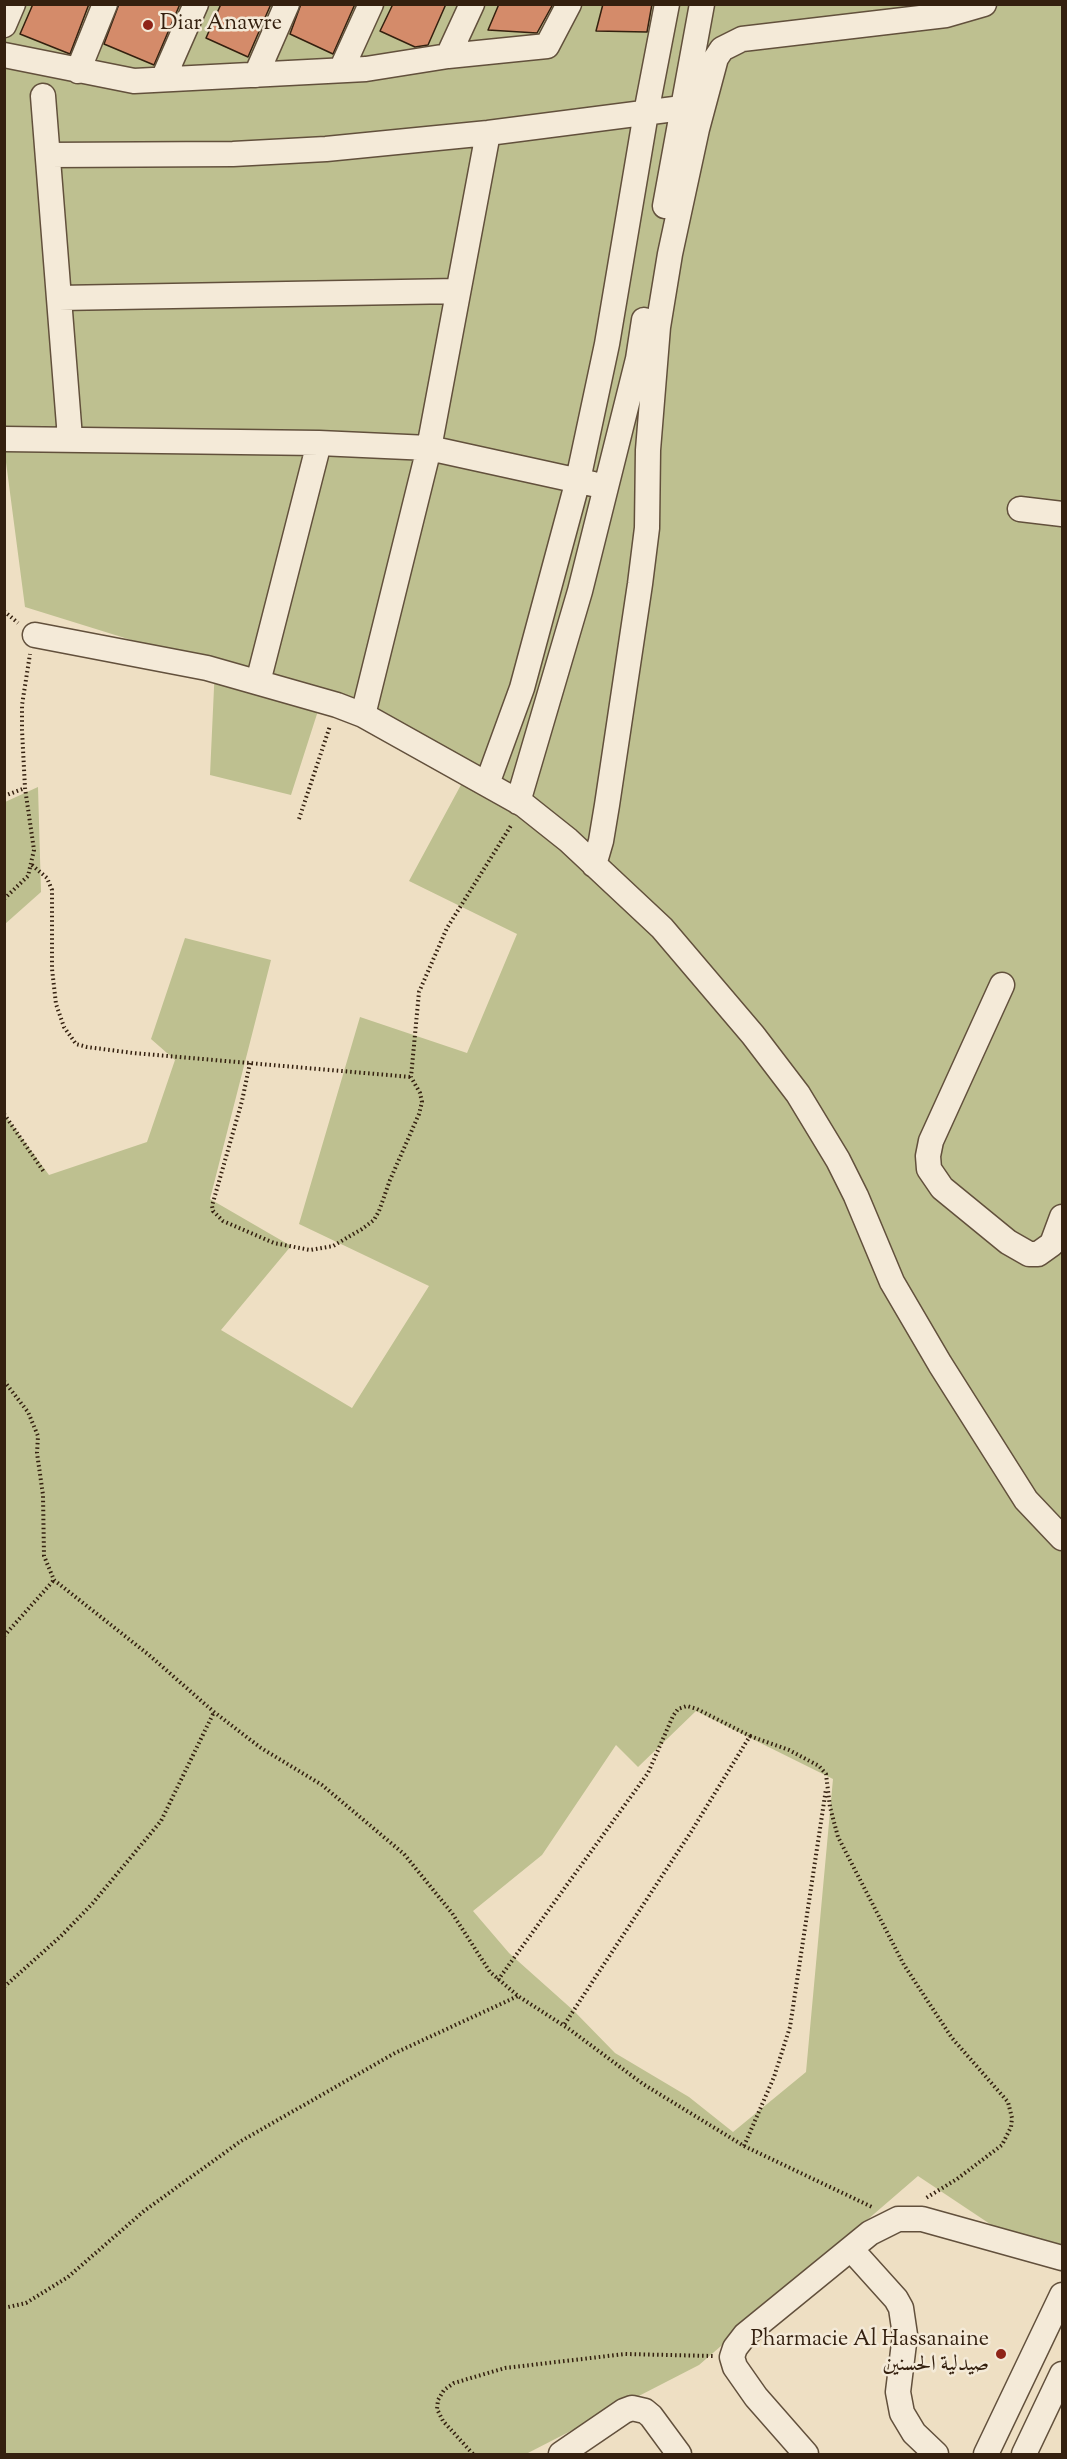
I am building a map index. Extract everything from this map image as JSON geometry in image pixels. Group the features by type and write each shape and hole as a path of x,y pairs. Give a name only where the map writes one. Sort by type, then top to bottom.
{"street":[{"path":"4,25 13,4"},
{"path":"78,70 105,4"},
{"path":"163,79 196,4"},
{"path":"256,75 287,4"},
{"path":"341,70 371,4"},
{"path":"448,56 472,4"},
{"path":"4,55 134,81 341,70 548,46 569,4"},
{"path":"487,784 522,688 578,480 607,344 667,4"},
{"path":"521,804 607,487 638,359 702,4"},
{"path":"594,865 608,805 647,528 648,450 658,327 670,254 697,129 716,58 722,49 742,39 946,15 984,4"},
{"path":"43,96 70,438"},
{"path":"48,155 233,154 338,148 488,133 682,108"},
{"path":"363,715 429,448 488,133"},
{"path":"59,298 458,291"},
{"path":"4,439 70,438 319,443 429,448 607,487"},
{"path":"258,682 319,443"},
{"path":"1020,509 1062,514"},
{"path":"35,634 207,668 337,705 363,715 487,784 521,804 553,827 662,928 753,1035 798,1094 821,1129 852,1187 892,1282 939,1364 1026,1500 1062,1538"},
{"path":"1002,986 931,1141 928,1156 929,1168 934,1178 951,1195 1008,1242 1029,1254 1038,1254 1052,1244 1062,1217"},
{"path":"807,2454 756,2397 735,2367 732,2357 735,2348 745,2335 870,2233 901,2219 934,2220 1062,2258"},
{"path":"851,2249 896,2299 901,2308 905,2335 898,2392 902,2412 914,2433 936,2454"},
{"path":"986,2454 1062,2295"},
{"path":"1024,2454 1062,2378"},
{"path":"561,2454 624,2411 632,2408 645,2411 651,2416 679,2454"}],"path":[{"path":"4,899 24,882 32,865 34,850 25,788 22,705 35,634"},
{"path":"299,819 337,705"},
{"path":"4,796 25,788"},
{"path":"250,1063 242,1101 212,1206 213,1211 223,1221 274,1243 310,1250 333,1246 362,1229 374,1220 380,1211 390,1180 419,1114 422,1097 411,1077 419,992 447,928 521,804"},
{"path":"32,865 47,878 52,890 52,969 56,1005 64,1027 76,1044 112,1050 411,1077"},
{"path":"4,1114 44,1172"},
{"path":"4,1381 28,1412 38,1436 37,1453 43,1495 44,1557 54,1580 149,1655 214,1712 261,1748 322,1785 404,1854 445,1905 489,1972 498,1980 518,1996 564,2025 643,2084 744,2146 901,2219 928,2196 957,2179 1002,2145 1007,2138 1012,2118 1008,2102 952,2038 904,1965 838,1837 830,1807 828,1780 819,1766 789,1750 750,1736 697,1709 687,1706 678,1709 648,1773 498,1980"},
{"path":"4,1636 54,1580"},
{"path":"4,1988 92,1904 161,1821 214,1712"},
{"path":"564,2025 691,1832 750,1736"},
{"path":"744,2146 774,2077 790,2027 828,1780"},
{"path":"4,2308 26,2303 68,2277 144,2211 241,2141 395,2053 518,1996"},
{"path":"474,2454 443,2421 438,2409 438,2400 444,2390 454,2383 506,2368 625,2354 732,2357"}],"green space":[{"path":"5,5 1062,5 1062,2272 918,2176 699,2365 526,2454 5,2454 4,1114 49,1175 147,1142 175,1060 151,1039 185,938 271,960 210,1199 291,1246 221,1330 352,1408 429,1286 299,1224 360,1017 467,1053 517,934 409,881 469,770 325,689 291,795 210,775 215,666 25,607 4,447","holes":["696,1711 833,1779 806,2072 733,2132 689,2097 615,2053 574,2011 509,1953 473,1911 542,1855 616,1745 638,1767"]},
{"path":"38,787 41,892 5,924 5,802"}],"building":[{"name":"Diar Anawre","path":"33,4 89,4 70,54 20,34"},
{"name":"Diar Anawre","path":"119,4 180,4 154,65 104,44"},
{"name":"Diar Anawre","path":"221,4 271,4 248,57 206,38"},
{"name":"Diar Anawre","path":"301,4 355,4 333,54 290,34"},
{"path":"393,4 446,4 428,45 415,47 380,31"},
{"path":"499,4 553,4 537,33 488,30"},
{"path":"603,4 652,4 647,32 596,31"}],"place":[{"name":"Diar Anawre","path":"148,25"},
{"name":"Pharmacie Al Hassanaine صيدلية الحسنين","path":"1001,2354"}]}
